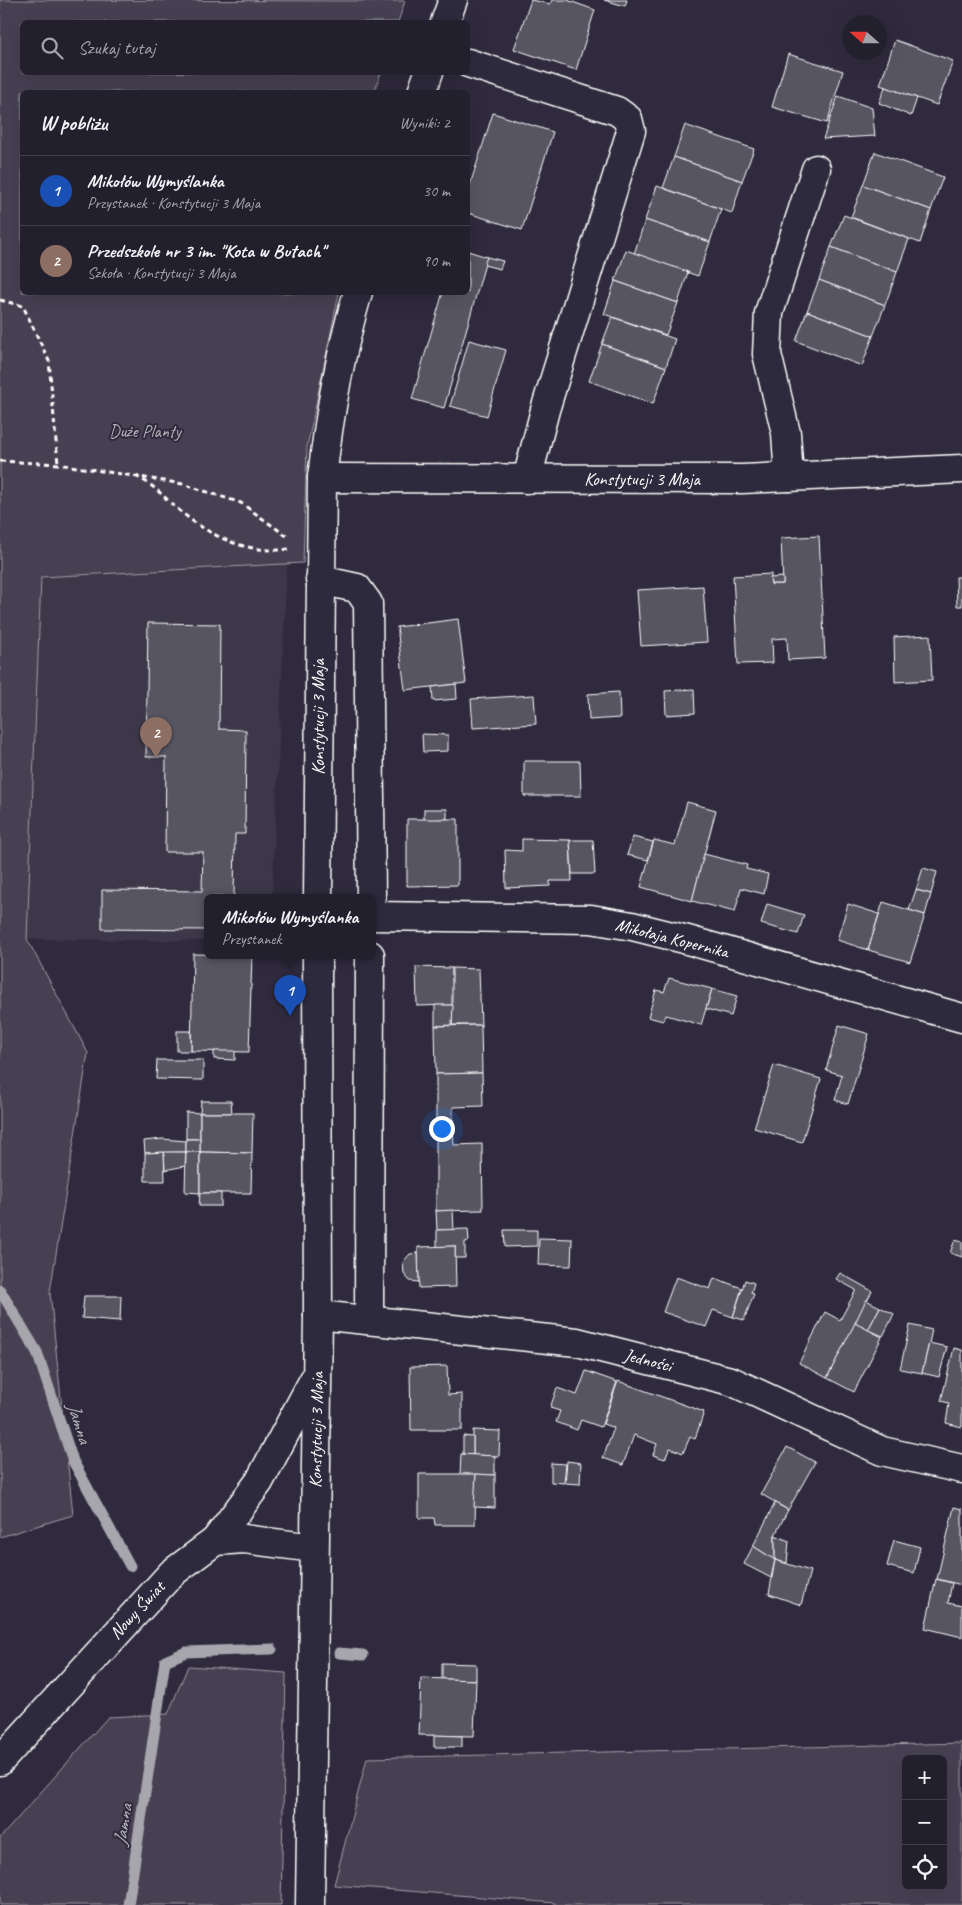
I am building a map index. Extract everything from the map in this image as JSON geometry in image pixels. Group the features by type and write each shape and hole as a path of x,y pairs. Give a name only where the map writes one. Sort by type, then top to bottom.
{"street":[{"path":"434,0 439,20"},
{"path":"446,20 453,0"},
{"path":"470,64 617,111 628,119 631,131 545,410 527,479"},
{"path":"423,90 428,75"},
{"path":"788,477 786,433 767,354 769,313 816,169"},
{"name":"Konstytucji 3 Maja","path":"318,894 322,478 330,409 345,334 357,295"},
{"name":"Konstytucji 3 Maja","path":"322,478 742,479 962,469"},
{"path":"320,580 357,588 368,603 371,894"},
{"name":"Mikołaja Kopernika","path":"376,916 590,919 632,926 684,938 962,1018"},
{"name":"Konstytucji 3 Maja","path":"310,1905 318,1315 317,959"},
{"path":"369,1320 370,959"},
{"name":"Jedności","path":"318,1315 577,1342 731,1380 882,1451 962,1469"},
{"name":"Nowy Świat","path":"0,1761 172,1573 215,1541 259,1482 316,1375"},
{"path":"215,1541 244,1539 314,1548"}],"path":[{"path":"0,300 23,306 49,360 58,464"},
{"path":"0,461 58,464 183,484 233,499 292,539"},
{"path":"135,476 147,481 180,511 211,533 234,543 266,550 294,548"}],"shaded area":[{"path":"287,564 272,894 204,894 204,941 27,939 41,576"}],"green space":[{"name":"Duże Planty","path":"0,0 405,1 399,20 20,20 20,75 380,75 375,90 20,90 20,295 339,295 307,447 303,563 41,577 27,939 88,1053 50,1292 73,1515 0,1537"},
{"path":"188,1666 286,1673 281,1905 0,1905 0,1838 108,1717 168,1714"},
{"path":"962,1743 962,1905 555,1905 555,1903 334,1885 367,1758"}],"building":[{"path":"531,0 550,4 552,0 567,0 595,10 576,70 514,49"},
{"path":"604,0 627,0 625,6"},
{"path":"895,40 953,61 937,105 880,85"},
{"path":"788,54 843,71 827,123 772,107"},
{"path":"885,87 917,98 911,116 879,103"},
{"path":"838,96 872,108 875,136 823,139"},
{"path":"493,113 553,132 522,230 470,214 470,185"},
{"path":"685,125 754,149 742,181 674,157"},
{"path":"875,152 943,177 931,210 863,185"},
{"path":"674,157 742,181 732,213 663,188"},
{"path":"863,185 931,210 920,243 851,217"},
{"path":"657,186 721,209 710,242 645,220"},
{"path":"844,215 909,239 897,272 831,247"},
{"path":"645,220 710,242 698,276 634,254"},
{"path":"831,247 897,272 885,305 819,280"},
{"path":"626,250 688,272 678,303 615,281"},
{"path":"470,252 487,257 444,408 412,399 442,295 470,295"},
{"path":"487,257 503,261 500,269 484,265"},
{"path":"819,280 885,305 873,336 807,311"},
{"path":"615,281 678,303 666,335 604,314"},
{"path":"807,311 873,336 862,366 796,341"},
{"path":"612,317 675,339 666,367 602,344"},
{"path":"469,340 506,350 487,416 450,406"},
{"path":"602,344 666,367 653,404 589,381"},
{"path":"819,536 825,658 788,660 787,638 772,639 773,663 738,664 733,576 771,574 771,584 783,584 781,538"},
{"path":"783,577 783,584 771,584 770,578"},
{"path":"956,577 962,577 962,606 957,606"},
{"path":"703,586 707,642 641,646 637,590"},
{"path":"458,619 466,683 405,690 397,627"},
{"path":"148,623 220,624 219,729 246,730 245,834 235,834 234,894 204,894 204,930 102,929 102,890 202,891 203,852 165,852 166,757 146,757"},
{"path":"930,635 932,680 895,682 894,637"},
{"path":"456,684 457,699 433,701 432,687"},
{"path":"694,689 695,713 666,715 665,691"},
{"path":"619,692 620,718 589,720 588,694"},
{"path":"534,695 536,724 473,728 471,699"},
{"path":"422,734 448,735 448,751 423,752"},
{"path":"524,761 580,761 581,796 524,796"},
{"path":"687,802 716,810 692,901 641,887 654,840 675,845"},
{"path":"424,809 447,809 447,819 424,820"},
{"path":"407,819 458,819 458,885 407,886"},
{"path":"633,837 653,842 648,860 627,855"},
{"path":"522,839 570,840 572,881 550,881 550,886 506,888 505,850 522,851"},
{"path":"570,840 593,840 595,874 572,874"},
{"path":"704,854 747,865 746,869 768,874 764,894 741,888 735,912 692,901"},
{"path":"923,868 937,872 931,894 916,890"},
{"path":"916,890 931,894 925,915 909,910"},
{"path":"883,902 925,915 910,962 868,950"},
{"path":"767,904 804,915 798,934 761,924"},
{"path":"848,904 879,914 868,950 837,940"},
{"path":"193,954 204,954 204,959 252,959 249,1052 191,1051"},
{"path":"416,967 452,968 453,1005 417,1006"},
{"path":"452,968 479,969 481,1025 452,1025"},
{"path":"669,978 712,989 701,1025 666,1015 663,1021 648,1017 656,990 664,992"},
{"path":"712,989 737,996 731,1016 706,1009"},
{"path":"435,1005 453,1005 452,1025 435,1026"},
{"path":"481,1025 482,1073 436,1074 435,1026"},
{"path":"839,1025 869,1034 848,1104 835,1100 842,1075 826,1070"},
{"path":"177,1031 191,1031 191,1051 177,1051"},
{"path":"214,1051 235,1051 235,1060 214,1059"},
{"path":"157,1060 203,1060 203,1080 156,1079"},
{"path":"774,1065 821,1079 802,1142 754,1128"},
{"path":"482,1073 483,1106 453,1107 453,1125 436,1125 436,1074"},
{"path":"201,1101 231,1101 232,1113 200,1113"},
{"path":"186,1112 200,1113 200,1139 186,1139"},
{"path":"200,1113 253,1113 252,1153 200,1152"},
{"path":"436,1125 453,1125 454,1145 482,1144 483,1210 436,1211"},
{"path":"162,1139 186,1141 186,1152 145,1153 144,1141"},
{"path":"186,1139 200,1139 200,1152 186,1152"},
{"path":"164,1152 186,1152 185,1166 165,1170"},
{"path":"164,1152 165,1181 145,1181 145,1153"},
{"path":"186,1152 200,1152 200,1193 185,1192"},
{"path":"200,1152 252,1153 251,1193 200,1193"},
{"path":"200,1193 221,1193 221,1206 199,1206"},
{"path":"453,1210 454,1230 437,1230 436,1211"},
{"path":"468,1229 469,1241 465,1242 465,1258 455,1258 455,1246 437,1247 437,1230"},
{"path":"504,1230 537,1230 537,1246 505,1247"},
{"path":"539,1238 572,1239 571,1266 538,1265"},
{"path":"955,1240 962,1242 962,1257 950,1253"},
{"path":"455,1246 456,1287 419,1288 418,1247"},
{"path":"418,1253 419,1282 410,1281 404,1274 403,1262 410,1254"},
{"path":"840,1273 872,1291 827,1378 799,1363 825,1312 840,1320 856,1290 836,1279"},
{"path":"676,1277 710,1289 714,1278 742,1288 733,1317 713,1310 706,1327 663,1312"},
{"path":"745,1280 754,1283 751,1293 754,1294 744,1320 733,1317"},
{"path":"84,1296 121,1296 120,1321 82,1318"},
{"path":"866,1300 880,1307 868,1330 855,1323"},
{"path":"880,1307 894,1314 883,1336 868,1330"},
{"path":"855,1323 882,1337 854,1392 827,1378"},
{"path":"910,1325 932,1330 922,1373 900,1369"},
{"path":"929,1343 947,1347 939,1377 922,1373"},
{"path":"954,1348 962,1350 962,1427 946,1423 949,1403 941,1401"},
{"path":"447,1366 448,1395 462,1394 462,1430 411,1430 410,1367"},
{"path":"586,1371 617,1382 601,1427 581,1420 577,1430 556,1422 560,1411 550,1408 557,1388 577,1395"},
{"path":"618,1381 704,1412 695,1439 690,1437 683,1453 670,1448 665,1459 653,1455 657,1444 634,1435 623,1465 603,1458 614,1428 603,1424"},
{"path":"473,1430 500,1431 499,1456 473,1455"},
{"path":"463,1436 473,1437 473,1455 463,1454"},
{"path":"787,1447 815,1462 788,1510 761,1494"},
{"path":"461,1454 495,1456 495,1475 460,1474"},
{"path":"567,1461 581,1463 580,1484 565,1483"},
{"path":"551,1463 566,1464 564,1483 551,1482"},
{"path":"419,1474 476,1474 475,1525 435,1525 434,1518 419,1518"},
{"path":"476,1474 495,1475 495,1508 474,1507"},
{"path":"775,1503 788,1510 775,1535 775,1560 753,1546"},
{"path":"954,1507 962,1509 962,1585 937,1579"},
{"path":"775,1535 789,1541 787,1563 775,1560"},
{"path":"894,1540 920,1547 914,1573 887,1566"},
{"path":"753,1546 775,1560 771,1578 744,1564"},
{"path":"775,1560 810,1571 801,1605 769,1594"},
{"path":"936,1579 952,1583 948,1603 962,1606 962,1637 925,1628"},
{"path":"442,1663 476,1664 476,1680 442,1679"},
{"path":"421,1678 476,1680 474,1736 419,1735"},
{"path":"434,1735 462,1736 462,1747 434,1747"}],"waterway":[{"name":"Jamna","path":"0,1290 37,1352 73,1461 130,1566"},
{"name":"Jamna","path":"128,1905 165,1661 186,1652 272,1649"},
{"path":"339,1653 363,1655"}],"place":[{"name":"Przedszkole nr 3 im. \"Kota w Butach\"","path":"156,758"},
{"name":"Mikołów Wymyślanka","path":"290,1016"}]}
